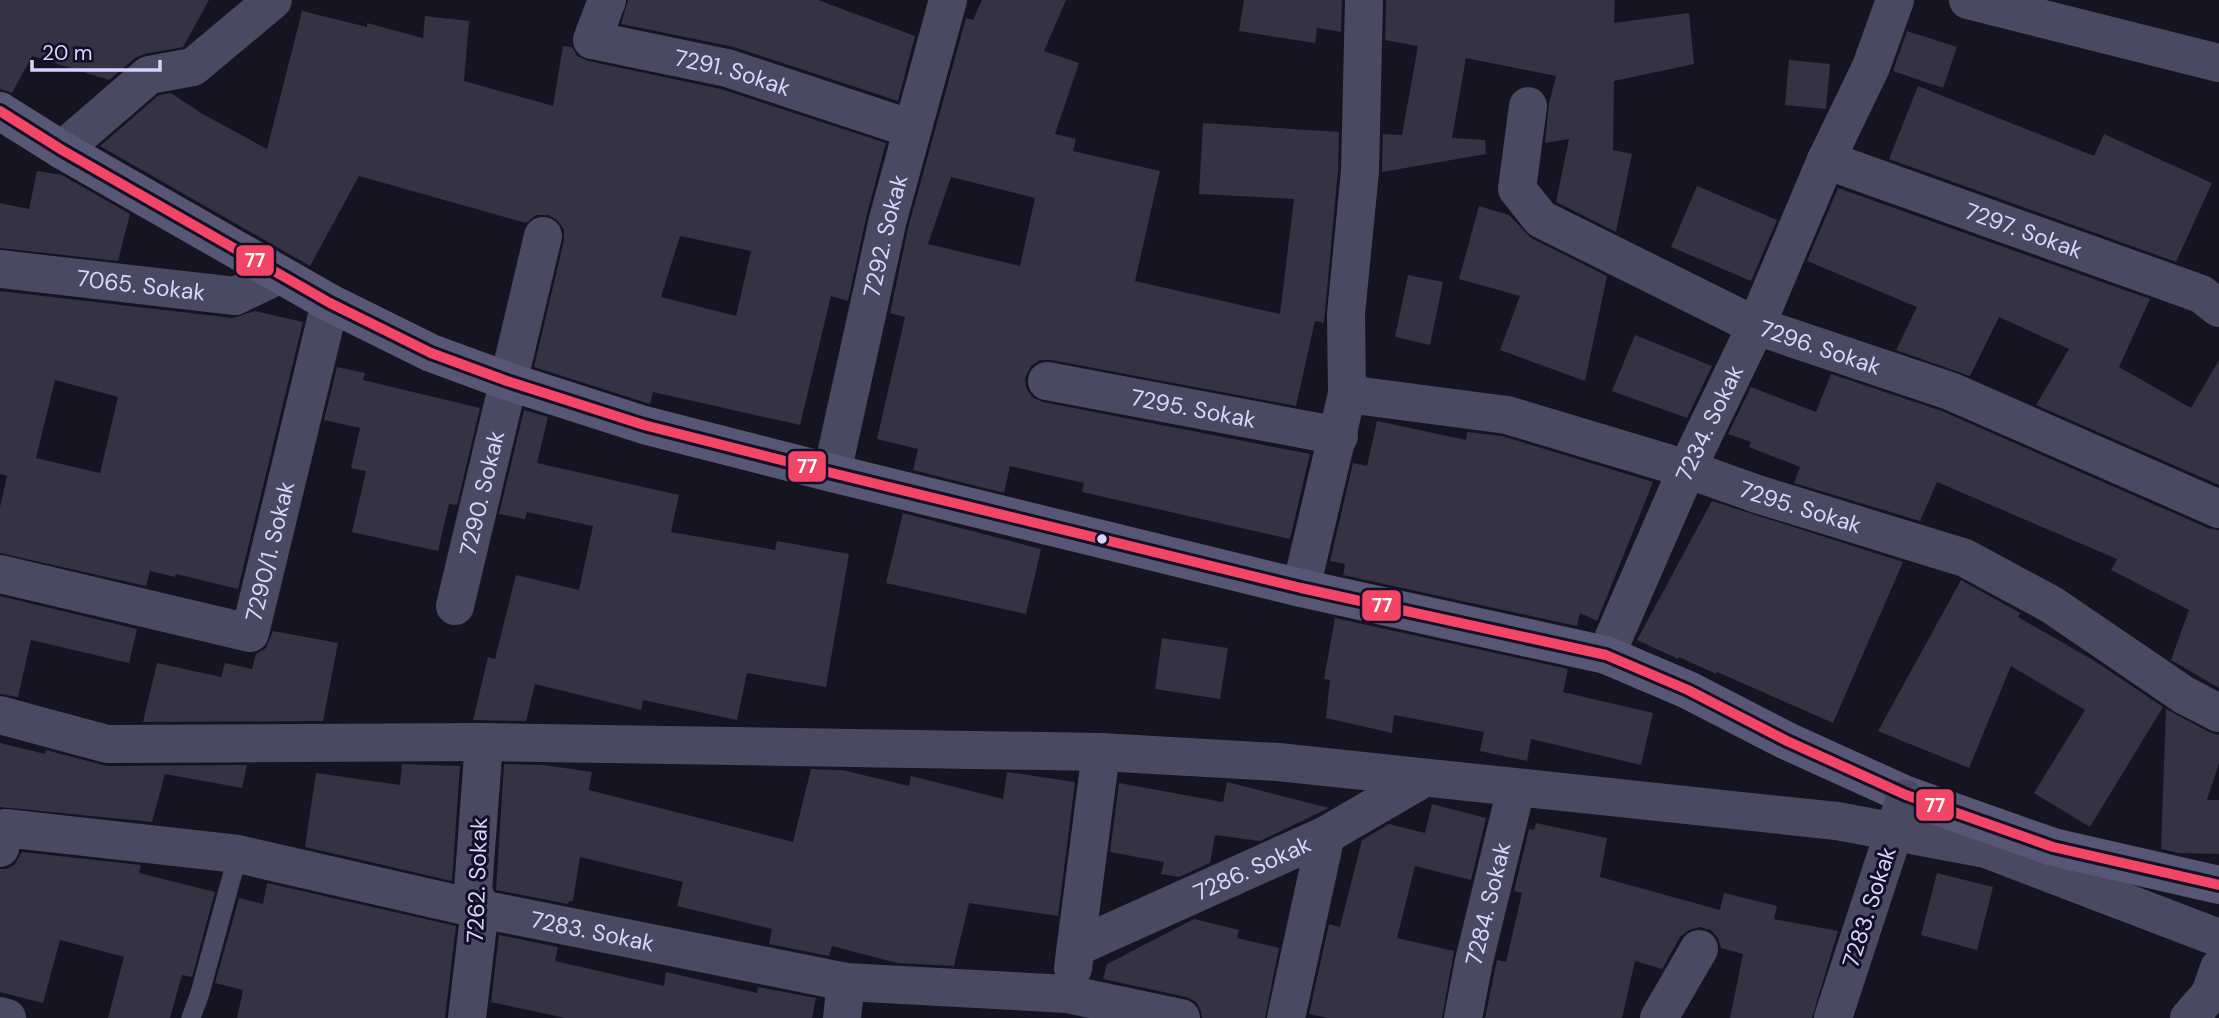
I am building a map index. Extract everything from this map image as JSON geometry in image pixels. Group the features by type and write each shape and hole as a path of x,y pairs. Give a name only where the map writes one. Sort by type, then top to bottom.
{"street":[{"path":"62,150 149,75 193,67 273,0"},
{"name":"7291. Sokak","path":"607,0 592,40 727,68 912,128"},
{"name":"7292. Sokak","path":"832,473 888,219 948,0"},
{"path":"1301,589 1347,394 1346,314 1360,171 1364,0"},
{"name":"7234. Sokak","path":"1606,655 1687,469 1756,326 1826,160 1871,67 1895,0"},
{"path":"1968,0 2219,63"},
{"name":"7296. Sokak","path":"1528,106 1517,189 1541,219 1756,326 1950,391 2219,509"},
{"path":"0,111 62,150 330,303 431,354 507,381 644,425 832,473 1301,589 1606,655 1688,690 1905,797 2053,847 2219,885"},
{"name":"7297. Sokak","path":"1826,160 2201,294 2219,308"},
{"name":"7290. Sokak","path":"455,606 543,236"},
{"name":"7065. Sokak","path":"0,269 235,296 279,275"},
{"name":"7290/1. Sokak","path":"0,574 250,633 330,303"},
{"name":"7295. Sokak","path":"1047,381 1339,436"},
{"name":"7295. Sokak","path":"1347,394 1507,415 1687,469 1757,495 1965,558 2052,605 2184,695 2219,713"},
{"path":"0,715 107,744 484,742 1101,752 1278,762 1837,821 1986,849 2219,938"},
{"name":"7262. Sokak","path":"467,1018 480,908 473,890 484,742"},
{"path":"1056,1010 1077,947 1101,752"},
{"name":"7286. Sokak","path":"1077,947 1326,835 1424,778"},
{"name":"7284. Sokak","path":"1462,1018 1516,789"},
{"name":"7283. Sokak","path":"1833,1018 1905,797"},
{"path":"1286,1018 1326,835"},
{"name":"7283. Sokak","path":"3,838 238,854 480,908 844,1000 1181,1018"},
{"path":"1659,1018 1699,949"},
{"path":"2189,1018 2210,994 2217,973"},
{"path":"0,1016 7,1018"}],"lane":[{"path":"191,1018 238,854"}],"building":[{"path":"0,0 209,0 183,47 135,58 109,80 32,56 12,93 0,89"},
{"path":"628,0 818,0 915,36 898,101 734,47 621,24"},
{"path":"982,0 1066,0 1044,51 1079,63 1055,134 1076,139 1073,151 1160,171 1135,281 1280,314 1294,199 1199,194 1203,123 1339,132 1324,323 1315,321 1296,406 1051,360 1040,360 1031,366 1025,378 1026,388 1032,397 1043,402 1310,454 1290,539 1082,492 1084,483 1010,466 1004,493 913,470 918,449 877,439 905,317 890,313 909,224 966,18 973,20","holes":["951,177 1035,198 1020,266 928,244"]},
{"path":"1244,0 1342,0 1341,32 1317,28 1315,43 1239,31"},
{"path":"1386,0 1615,0 1614,23 1689,13 1694,64 1614,81 1613,150 1632,154 1616,232 1556,202 1569,139 1545,143 1549,103 1556,76 1466,58 1452,138 1485,140 1486,154 1382,172 1383,134 1402,135 1418,46 1385,40"},
{"path":"302,11 367,27 367,23 423,38 425,16 469,21 464,81 553,106 563,46 572,47 577,56 588,61 721,89 886,143 848,301 831,296 800,425 653,392 650,404 534,367 564,240 564,230 558,221 549,215 536,215 526,223 359,176 310,266 100,146 159,95 171,93 201,113 267,149","holes":["680,236 751,251 736,316 661,297"]},
{"path":"1907,31 1957,47 1943,88 1893,71"},
{"path":"1789,60 1830,64 1826,109 1785,105"},
{"path":"1918,86 2094,156 2104,134 2212,183 2176,262 1889,159"},
{"path":"37,171 62,175 130,214 118,261 0,248 0,203 29,209"},
{"path":"1697,186 1777,220 1751,281 1671,247"},
{"path":"1838,188 2150,299 2119,367 2191,408 2219,360 2219,485 2036,405 2069,349 1999,317 1970,376 1896,350 1917,307 1807,261"},
{"path":"1479,206 1509,215 1531,238 1607,276 1585,381 1500,350 1520,296 1459,279"},
{"path":"1408,275 1443,282 1430,345 1395,337"},
{"path":"0,291 233,318 255,311 303,322 238,589 176,574 175,577 150,571 146,586 0,553 0,507 7,476 0,474","holes":["55,380 118,397 100,473 36,458"]},
{"path":"1635,335 1712,366 1687,418 1612,391"},
{"path":"337,367 365,373 363,380 480,408 457,505 449,504 438,551 352,532 366,471 351,468 360,428 324,420"},
{"path":"1831,374 1942,411 2210,529 2219,530 2219,688 2171,660 2189,610 2111,570 2117,559 1937,482 1920,521 1794,483 1800,467 1749,447 1751,442 1728,434 1751,387 1816,412"},
{"path":"524,410 548,417 537,463 679,495 671,532 775,550 777,541 849,554 826,687 747,673 737,720 643,700 641,710 535,684 526,721 473,720 488,657 495,659 516,575 579,590 593,526 527,512 525,519 499,514"},
{"path":"1377,421 1466,440 1467,432 1502,436 1653,482 1597,621 1580,613 1577,626 1343,575 1345,564 1330,561 1353,463 1367,466"},
{"path":"1712,501 1903,562 1833,723 1637,640"},
{"path":"903,513 1041,549 1026,614 886,583"},
{"path":"1961,580 2020,613 2018,617 2093,660 2163,707 2090,827 2034,793 2085,710 2011,666 1969,768 1878,731"},
{"path":"0,596 137,629 129,663 31,640 18,697 0,694"},
{"path":"1335,618 1568,669 1563,692 1653,713 1641,765 1531,739 1527,761 1480,751 1484,732 1394,715 1392,733 1326,718 1330,680 1324,679"},
{"path":"273,631 338,643 323,721 143,722 157,663 221,677 225,663 252,669 256,654 266,648"},
{"path":"1162,638 1228,648 1220,699 1155,689"},
{"path":"2166,709 2219,735 2219,763 2207,800 2219,800 2219,854 2179,853 2161,849"},
{"path":"0,743 45,754 46,750 107,766 247,765 242,788 165,774 152,822 0,807"},
{"path":"402,764 460,766 452,881 305,847 316,773 400,785"},
{"path":"504,764 544,765 592,772 589,790 793,842 811,769 842,770 909,786 911,776 1003,799 1007,772 1075,782 1058,916 969,903 954,966 897,963 832,946 829,956 769,944 772,929 677,906 683,882 580,857 573,901 568,904 496,890"},
{"path":"1227,782 1329,808 1260,841 1215,835 1210,863 1179,877 1161,874 1164,862 1110,852 1119,783 1223,802"},
{"path":"1432,804 1486,818 1471,880 1415,866 1397,938 1454,951 1442,1018 1328,1018 1309,1014 1329,924 1340,927 1362,840 1389,824 1425,833"},
{"path":"1536,823 1607,838 1600,877 1720,910 1724,893 1777,906 1774,919 1838,931 1812,1018 1730,1018 1743,954 1721,948 1718,938 1711,930 1700,927 1689,930 1680,937 1662,969 1635,961 1622,1018 1485,1018 1497,960 1506,962 1522,893 1514,891 1529,829 1534,830"},
{"path":"22,852 141,865 139,873 215,892 192,977 182,975 170,1018 108,1018 124,957 60,940 43,1003 0,992 0,869 7,869 15,864"},
{"path":"1937,873 1993,887 1977,950 1921,935"},
{"path":"267,883 456,926 445,1018 237,1018 243,990 215,983 239,898 263,904"},
{"path":"1194,919 1239,930 1237,938 1279,948 1265,1018 1202,1018 1196,1002 1186,997 1103,979 1107,964"},
{"path":"499,935 558,947 555,961 664,986 666,972 757,993 758,987 816,998 812,1018 565,1018 491,1002"}],"transit line":[{"name":"77","path":"0,111 62,150 330,303 431,353 507,381 644,425 832,473 1301,588 1606,655 1688,690 1787,741 1906,795 2053,847 2219,885"}]}
